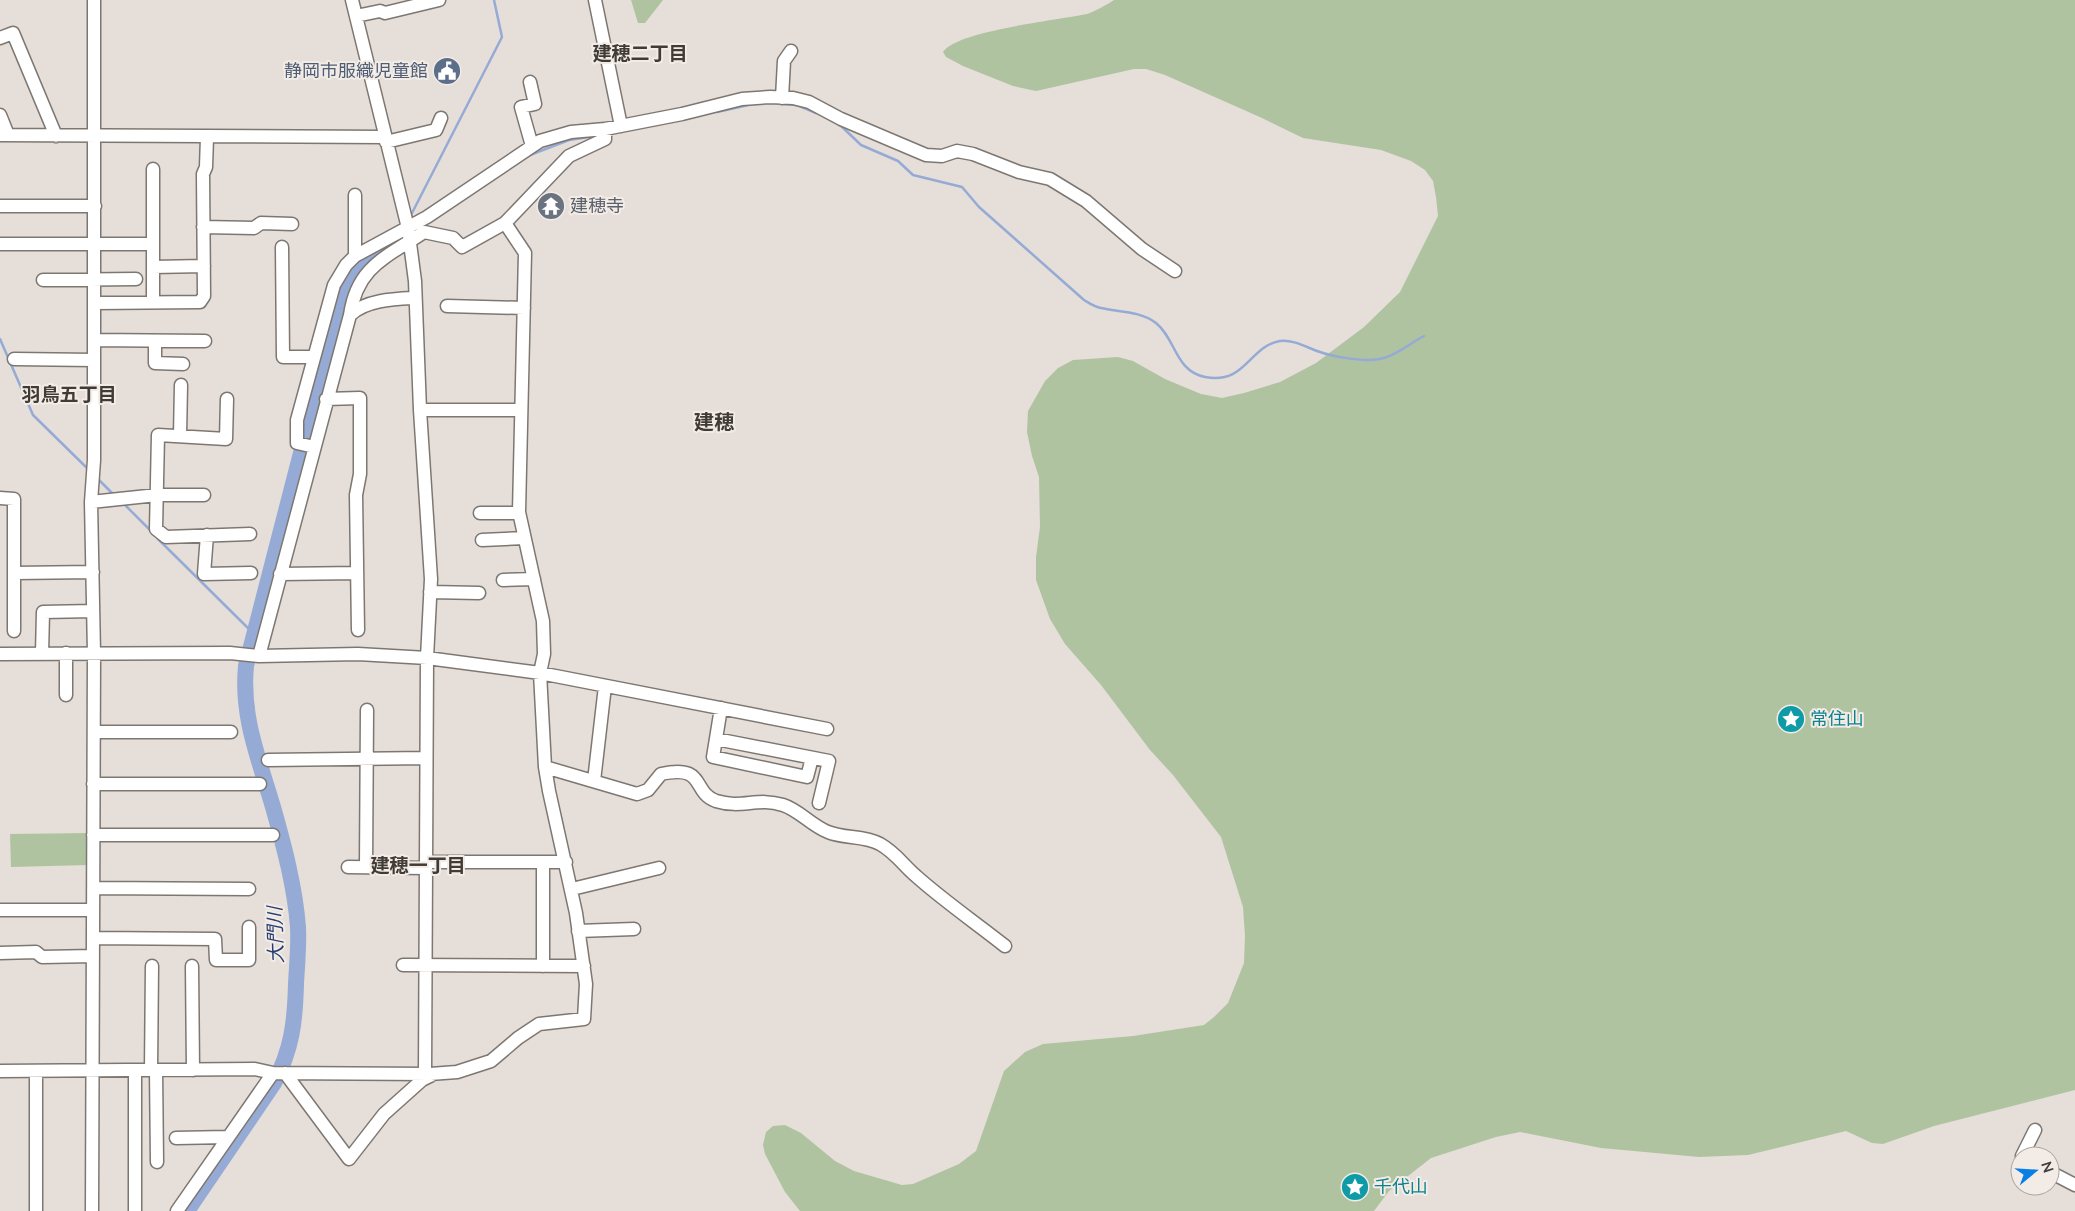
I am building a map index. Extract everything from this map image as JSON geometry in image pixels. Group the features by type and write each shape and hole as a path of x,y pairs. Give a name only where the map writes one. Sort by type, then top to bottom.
{"street":[{"path":"92,1211 94,653 91,502 94,474 94,0"},
{"path":"352,0 408,228 415,281 414,298 420,410 430,552 426,758 426,966 430,1074"},
{"path":"356,16 380,11 385,13 439,0"},
{"path":"595,0 621,126"},
{"path":"0,38 13,33 56,136"},
{"path":"782,98 784,61 791,51"},
{"path":"530,82 536,104 521,107 532,146"},
{"path":"314,447 297,443 297,420 334,285 346,265 355,256 408,228 540,140 571,132 621,126 682,114 742,99 782,98 809,102 926,155 942,156 957,151 973,154 1019,172 1050,179 1086,201 1142,249 1175,271"},
{"path":"0,115 4,135 386,139 436,130 441,118"},
{"path":"258,656 360,280 370,268 424,232 453,238 462,247 505,223 564,160 605,139 605,129"},
{"path":"94,303 200,302 204,296 203,174 206,167 207,137"},
{"path":"153,169 153,302"},
{"path":"355,195 355,256"},
{"path":"0,206 95,206"},
{"path":"204,228 254,228 262,223 292,224"},
{"path":"0,1071 255,1070 279,1073 430,1074 457,1072 491,1061 518,1038 539,1024 584,1019 586,997 584,966 572,889 553,812 545,767 540,673 545,639 519,513 525,253 505,223"},
{"path":"0,244 153,244"},
{"path":"282,247 283,357 314,357"},
{"path":"153,266 204,266"},
{"path":"43,280 136,279"},
{"path":"350,315 356,309 388,300 414,298"},
{"path":"447,306 524,308"},
{"path":"94,340 205,341"},
{"path":"155,341 155,363 183,364"},
{"path":"14,359 94,360"},
{"path":"180,436 181,385"},
{"path":"326,400 360,398 360,474 356,495 358,630"},
{"path":"227,399 226,439 158,436 156,529 166,537 250,534"},
{"path":"420,410 521,410"},
{"path":"91,502 157,495 204,495"},
{"path":"0,498 14,498 14,631"},
{"path":"480,513 519,513"},
{"path":"207,535 204,574 251,573"},
{"path":"482,540 524,538"},
{"path":"14,573 93,572"},
{"path":"280,574 357,573"},
{"path":"503,580 534,579"},
{"path":"430,592 479,593"},
{"path":"42,654 43,612 93,611"},
{"path":"66,653 66,695"},
{"path":"0,654 245,654 258,656 358,654 427,658 540,673 827,728"},
{"path":"594,781 604,686"},
{"path":"721,708 713,757 807,777 812,758"},
{"path":"366,867 367,710"},
{"path":"94,732 231,732"},
{"path":"716,739 829,761 819,804"},
{"path":"268,760 426,758"},
{"path":"545,767 637,794 648,790 661,774 688,773 696,778 708,796 714,800 733,805 759,801 786,806 828,832 866,838 898,855 915,876 1006,946"},
{"path":"93,784 260,784"},
{"path":"93,835 273,835"},
{"path":"543,862 543,966"},
{"path":"348,867 566,862"},
{"path":"572,889 659,868"},
{"path":"93,888 249,889"},
{"path":"0,910 93,910"},
{"path":"93,938 215,939 216,960 249,960 249,927"},
{"path":"578,931 634,929"},
{"path":"0,953 36,952 42,957 93,956"},
{"path":"403,965 584,966"},
{"path":"152,966 157,1162"},
{"path":"192,966 193,1070"},
{"path":"135,1070 135,1211"},
{"path":"36,1071 36,1211"},
{"path":"279,1073 349,1159 384,1114 430,1074"},
{"path":"177,1211 228,1138 279,1073"},
{"path":"2027,1146 2035,1130"},
{"path":"176,1138 228,1138"},
{"path":"2060,1177 2075,1184"}],"green space":[{"path":"631,0 663,0 645,23 638,23"},
{"path":"1114,0 2075,0 2075,1090 1934,1126 1883,1144 1872,1143 1846,1131 1748,1155 1699,1157 1601,1148 1520,1132 1496,1137 1431,1158 1389,1191 1374,1211 800,1211 785,1192 765,1154 763,1145 766,1132 773,1126 785,1125 801,1133 835,1161 854,1171 902,1185 913,1184 959,1164 976,1151 1004,1071 1025,1052 1043,1044 1133,1036 1204,1025 1228,1003 1244,963 1245,936 1243,907 1221,837 1173,775 1150,750 1101,685 1065,644 1050,619 1036,580 1036,557 1040,527 1039,477 1027,432 1028,411 1045,381 1058,368 1073,360 1118,357 1133,361 1165,379 1201,394 1222,398 1280,382 1316,363 1364,327 1400,292 1438,216 1433,181 1425,170 1411,161 1381,150 1303,138 1165,75 1146,69 1134,69 1036,91 1013,86 963,66 946,57 943,52 952,45 967,38 1009,27 1087,14"},
{"path":"89,833 89,865 11,867 10,834"}],"waterway":[{"path":"411,215 502,37 494,0"},
{"path":"717,112 753,104"},
{"path":"783,104 797,105 816,113"},
{"path":"839,124 861,145 898,161 913,175 962,187 979,207 1084,300 1099,307 1143,316 1156,323 1168,337 1182,361 1195,374 1219,378 1230,375 1239,370 1261,350 1270,344 1280,341 1294,342 1317,351 1350,359 1369,360 1389,356 1424,336"},
{"path":"530,155 569,140 589,137"},
{"name":"大門川","path":"187,1211 274,1083 289,1047 295,1011 298,948 297,912 285,852 252,738 246,703 246,666 341,298 366,265 380,252 399,239"},
{"path":"0,339 33,415 89,470"},
{"path":"98,479 115,496"},
{"path":"123,503 151,531"},
{"path":"158,539 255,635"}],"place":[{"name":"静岡市服織児童館","path":"447,71"},
{"name":"建穂寺","path":"551,206"},
{"name":"常住山","path":"1791,719"},
{"name":"千代山","path":"1355,1187"}],"district":[{"name":"建穂二丁目","path":"640,53"},
{"name":"羽鳥五丁目","path":"69,394"},
{"name":"建穂","path":"714,422"},
{"name":"建穂一丁目","path":"418,865"}]}
